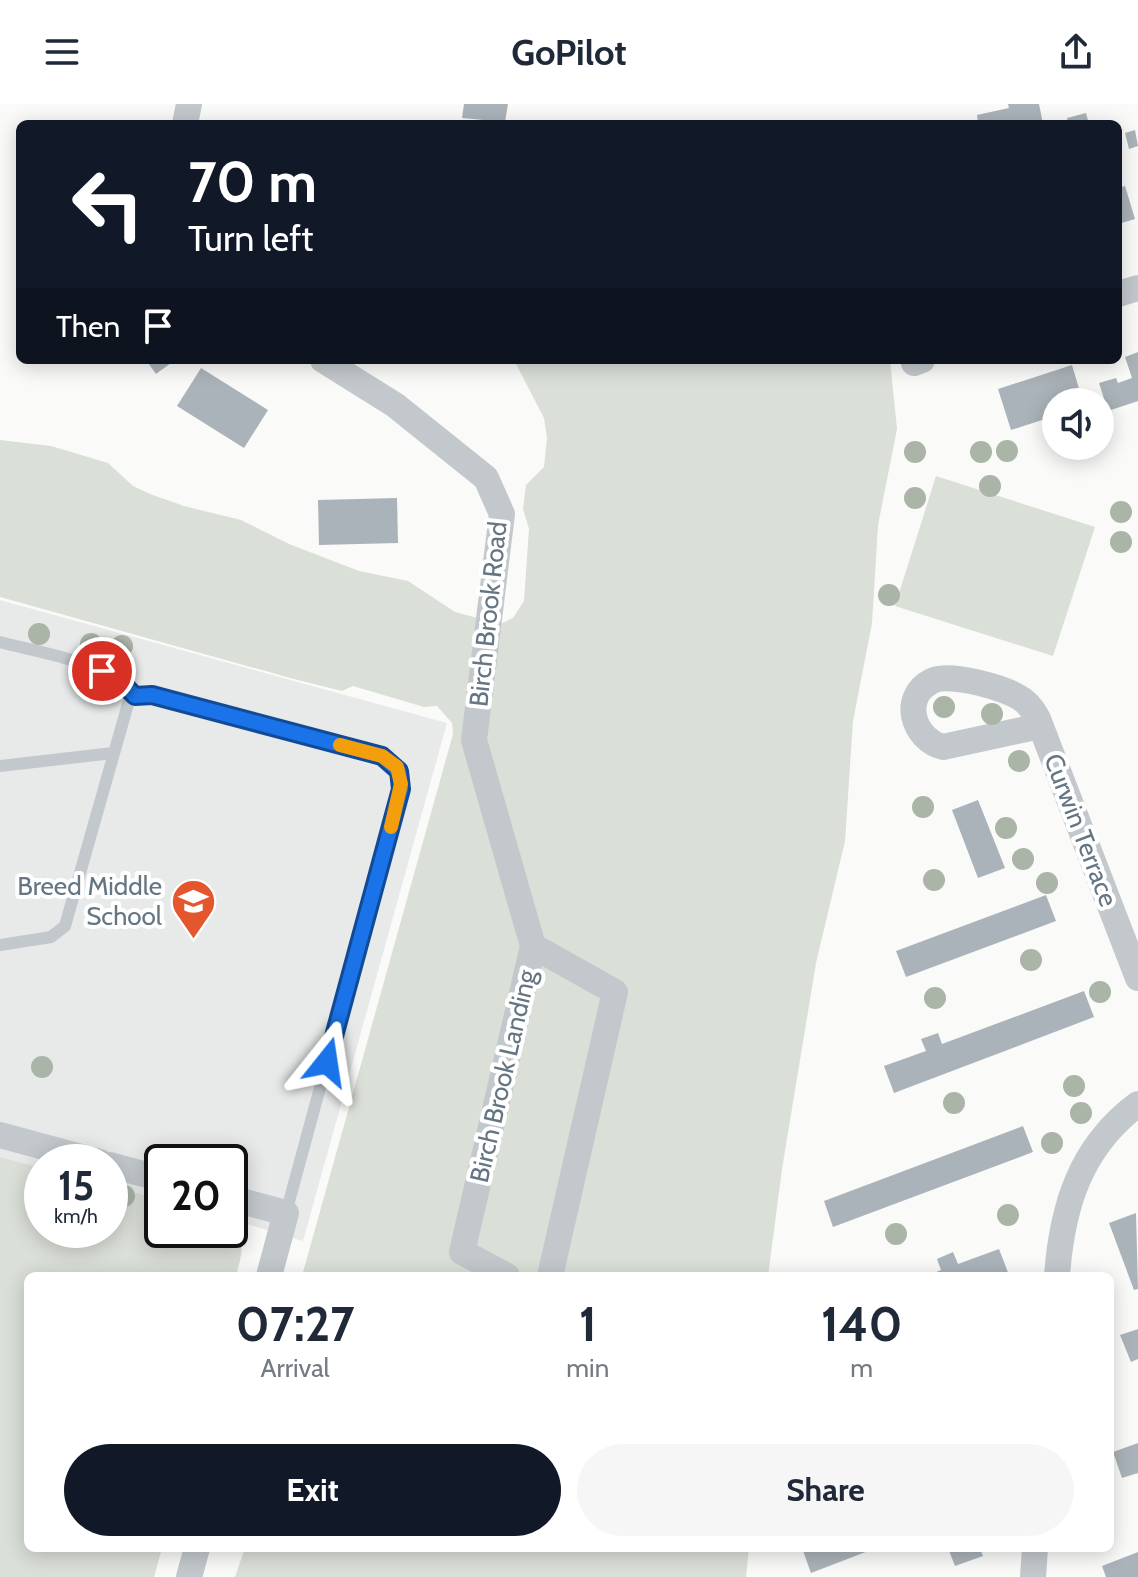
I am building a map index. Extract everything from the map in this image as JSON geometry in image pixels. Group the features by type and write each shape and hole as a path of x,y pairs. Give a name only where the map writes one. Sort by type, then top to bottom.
{"street":[{"name":"Birch Brook Road","path":"329,364 395,405 486,478 502,514 474,740 533,946"},
{"name":"Curwin Terrace","path":"1040,726 1138,978"},
{"name":"Birch Brook Landing","path":"500,1272 462,1252 533,946 615,992 551,1272"},
{"path":"1057,1272 1062,1224 1080,1171 1101,1139 1138,1104"},
{"path":"0,1135 33,1144"},
{"path":"248,1203 286,1213 270,1272"},
{"path":"189,1577 196,1552"},
{"path":"1033,1577 1035,1552"}],"lane":[{"path":"0,642 102,671 120,681 135,696"},
{"path":"0,945 51,937 65,926 113,753 128,704 135,696 152,695 382,756 399,771 401,789 286,1213"},
{"path":"0,766 113,753"}],"shaded area":[{"path":"516,364 890,364 897,429 878,525 872,623 853,721 845,841 816,963 769,1272 303,1272 453,734 452,723 437,706 424,707 353,686 342,691 0,597 0,440 51,446 108,463 133,486 150,494 241,520 289,544 359,571 408,581 455,612 500,624 513,618 524,601 529,529 523,509 526,485 544,467 547,438 544,418"},
{"path":"936,476 1095,527 1053,656 895,606"},
{"name":"Breed Middle School","path":"0,600 447,723 303,1241 248,1224 248,1144 144,1144 144,1195 128,1191 128,1144 24,1144 24,1163 0,1157"},
{"path":"0,1157 24,1163 24,1248 128,1248 128,1191 144,1195 144,1248 242,1248 237,1272 24,1272 24,1552 161,1552 154,1577 0,1577"},
{"path":"244,1552 749,1552 746,1577 235,1577"}],"building":[{"path":"464,104 508,104 505,120 462,118"},
{"path":"1008,104 1039,104 1042,120 978,120 977,115 1009,108"},
{"path":"1086,113 1088,120 1067,120"},
{"path":"1135,130 1138,146 1129,149 1125,133"},
{"path":"1125,186 1135,219 1122,223 1122,187"},
{"path":"1138,352 1138,401 1114,409 1114,388 1101,388 1099,383 1116,378 1118,383 1132,378 1125,357"},
{"path":"149,364 170,364 156,374"},
{"path":"1072,365 1079,388 1042,388 1042,420 1011,430 998,389"},
{"path":"201,368 268,410 244,448 177,406"},
{"path":"397,498 398,543 319,545 318,500"},
{"path":"978,800 1005,868 978,878 952,810"},
{"path":"1046,895 1056,921 906,977 896,951"},
{"path":"1084,991 1094,1017 894,1093 884,1066 926,1051 921,1039 938,1033 942,1044"},
{"path":"1023,1126 1033,1152 833,1227 824,1201"},
{"path":"1136,1213 1138,1289 1134,1290 1109,1223"},
{"path":"999,1249 1008,1272 936,1272 941,1270 937,1259 953,1252 958,1264"},
{"path":"1138,1329 1138,1359 1131,1362 1120,1335"},
{"path":"1138,1443 1138,1473 1122,1478 1114,1452"},
{"path":"803,1552 866,1552 811,1573"},
{"path":"950,1552 982,1552 983,1556 955,1566"},
{"path":"1138,1552 1138,1577 1106,1577 1102,1566"}],"slow traffic":[{"path":"340,745 382,756 397,767 401,784 391,827"}],"place":[{"name":"Breed Middle School","path":"193,940"}],"route":[{"path":"102,671 128,687 135,696 143,693 152,695 382,756 397,767 401,789 327,1062"}]}
